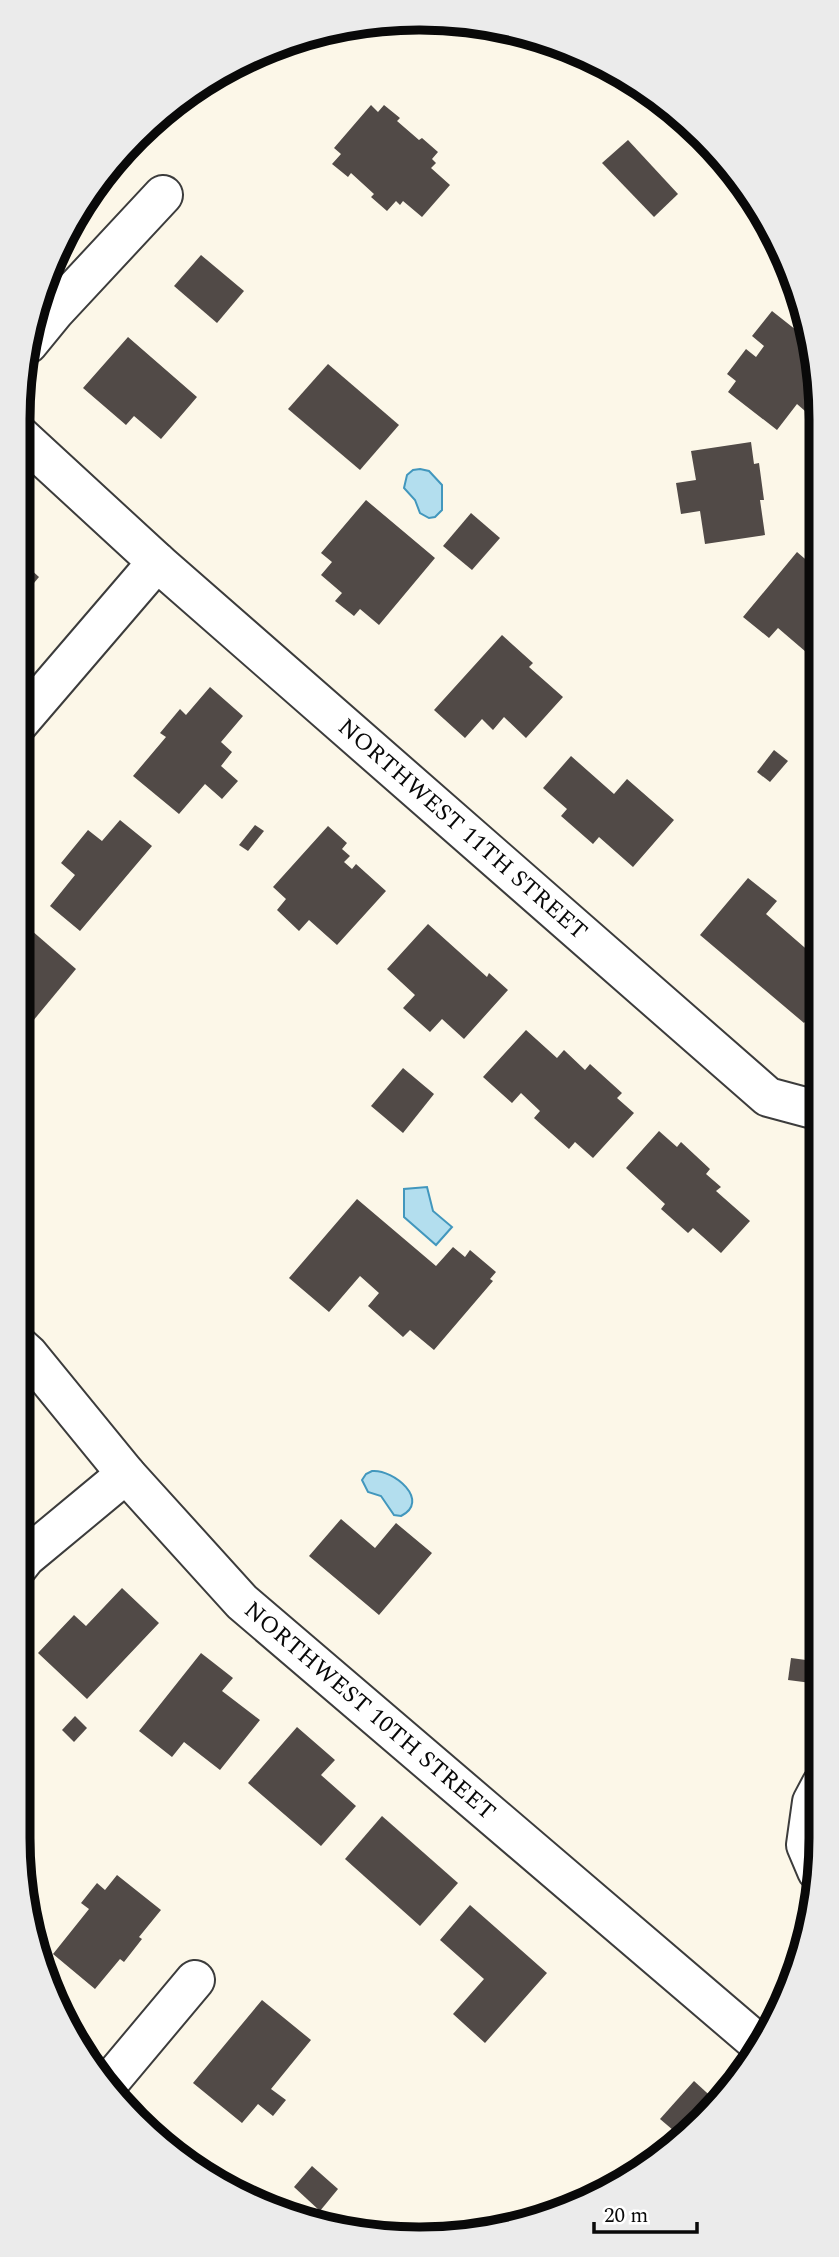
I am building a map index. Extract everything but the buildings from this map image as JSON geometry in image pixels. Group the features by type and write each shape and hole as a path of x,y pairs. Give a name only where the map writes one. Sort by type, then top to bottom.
{"street":[{"path":"41,328 163,195"},
{"name":"NORTHWEST 11TH STREET","path":"30,445 157,562 768,1097 809,1108"},
{"path":"30,710 157,562"},
{"name":"NORTHWEST 10TH STREET","path":"30,1356 126,1475 242,1602 753,2039"},
{"path":"30,1554 126,1475"},
{"path":"808,1851 806,1845 809,1824"},
{"path":"113,2078 195,1980"}],"water":[{"path":"420,469 429,471 442,485 442,510 435,517 429,518 420,513 415,500 404,488 407,475"},
{"path":"427,1187 433,1211 452,1227 436,1245 404,1217 404,1189"},
{"path":"372,1471 390,1475 406,1487 412,1502 409,1510 401,1516 394,1515 381,1496 368,1492 362,1480"}]}
